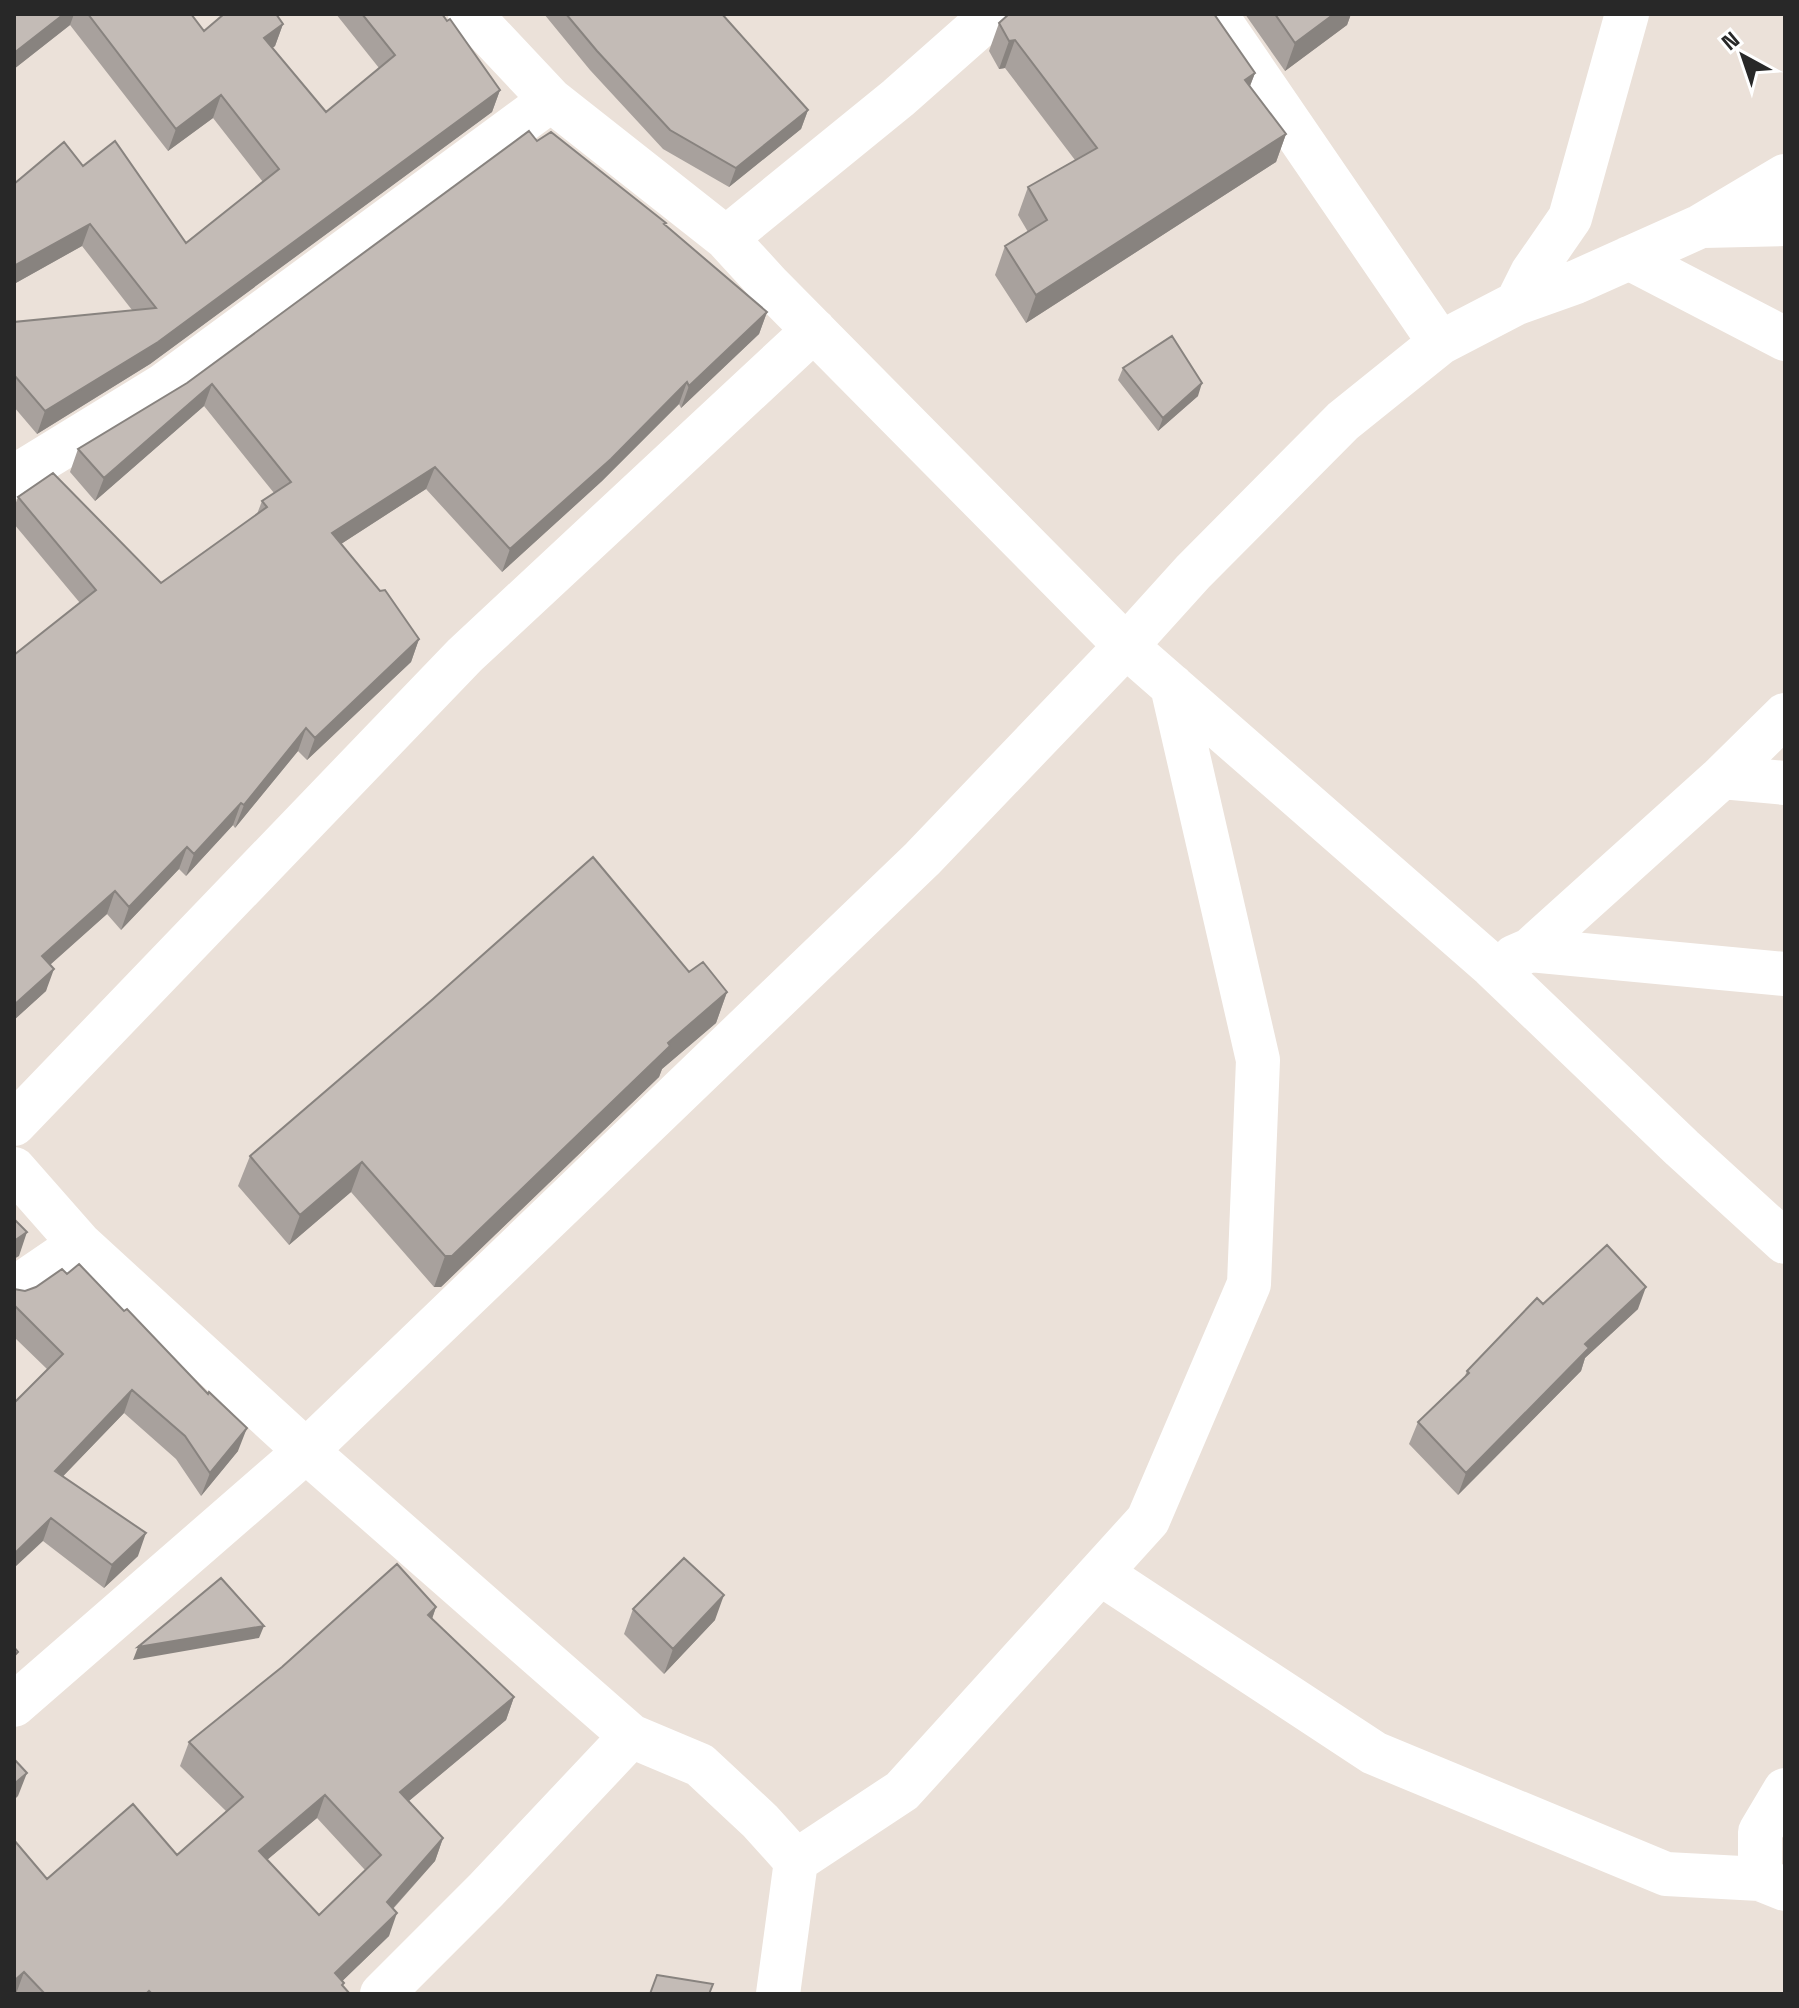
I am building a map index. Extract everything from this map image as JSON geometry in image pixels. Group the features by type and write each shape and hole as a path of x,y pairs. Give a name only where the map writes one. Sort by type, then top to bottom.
{"street":[{"path":"470,14 551,100 726,238 1126,646 1511,958 1682,1148 1785,1242"},
{"path":"726,238 898,98 993,14"},
{"path":"1215,14 1440,343"},
{"path":"1517,303 1532,273 1570,218 1627,14"},
{"path":"14,477 164,385 551,100"},
{"path":"14,1705 306,1451 922,859 1193,572 1343,421 1440,343 1517,303 1576,282 1701,226 1785,176"},
{"path":"1701,226 1785,224"},
{"path":"1629,258 1785,339"},
{"path":"14,1124 465,655 814,330"},
{"path":"778,1994 796,1861 902,1791 1148,1520 1249,1284 1258,1060 1172,686"},
{"path":"1511,958 1722,777 1785,715"},
{"path":"1722,777 1785,783"},
{"path":"1511,958 1785,974"},
{"path":"14,1169 80,1244 306,1451 631,1736 700,1765 760,1821 796,1861"},
{"path":"14,1289 80,1244"},
{"path":"1100,1573 1374,1753 1666,1874 1772,1884 1760,1832 1785,1790"},
{"path":"382,1994 486,1890 631,1736"}],"building":[{"path":"14,14 64,14 14,53"},
{"path":"88,14 191,14 204,31 224,14 276,14 283,24 264,38 326,112 395,55 362,14 442,14 447,21 450,19 500,90 158,342 45,411 14,375 14,322 156,308 90,224 14,266 14,184 64,142 83,166 115,141 186,243 279,169 221,95 176,129"},
{"path":"566,14 722,14 808,110 736,168 670,130"},
{"path":"1009,14 1214,14 1255,73 1245,80 1286,134 1036,295 1005,246 1047,220 1028,187 1097,148 1015,40 1009,41 999,23"},
{"path":"1275,14 1334,14 1295,43"},
{"path":"529,131 537,141 551,132 666,223 767,312 689,386 687,382 611,459 510,549 435,467 332,533 380,591 385,590 419,639 315,738 306,728 244,805 241,803 194,854 187,847 129,907 115,891 42,956 54,969 14,1005 14,655 96,590 18,497 53,473 161,583 267,507 262,501 291,482 212,384 104,478 78,449 187,383"},
{"path":"1172,336 1202,383 1163,418 1123,368"},
{"path":"593,857 689,972 703,962 727,992 668,1043 670,1046 452,1256 445,1256 362,1162 300,1215 250,1156"},
{"path":"14,1219 27,1232 14,1241"},
{"path":"1607,1245 1646,1287 1585,1344 1589,1348 1466,1473 1418,1422 1469,1373 1467,1371 1537,1298 1543,1304"},
{"path":"79,1264 208,1394 247,1428 210,1473 185,1436 132,1390 55,1471 146,1533 112,1565 51,1518 14,1554 14,1403 63,1354 14,1305 14,1289 25,1291 36,1287 62,1269 67,1274"},
{"path":"684,1558 724,1595 673,1649 633,1609"},
{"path":"397,1564 436,1607 428,1615 514,1697 400,1792 443,1838 387,1902 397,1913 335,1973 350,1994 152,1994 149,1991 146,1994 45,1994 24,1972 14,1981 14,1840 47,1879 133,1804 177,1855 243,1797 189,1742 282,1667","holes":["325,1795 381,1855 319,1915 259,1851"]},
{"path":"221,1578 264,1626 138,1647"},
{"path":"14,1759 27,1773 14,1784"},
{"path":"657,1975 713,1984 709,1994 650,1994"}]}
